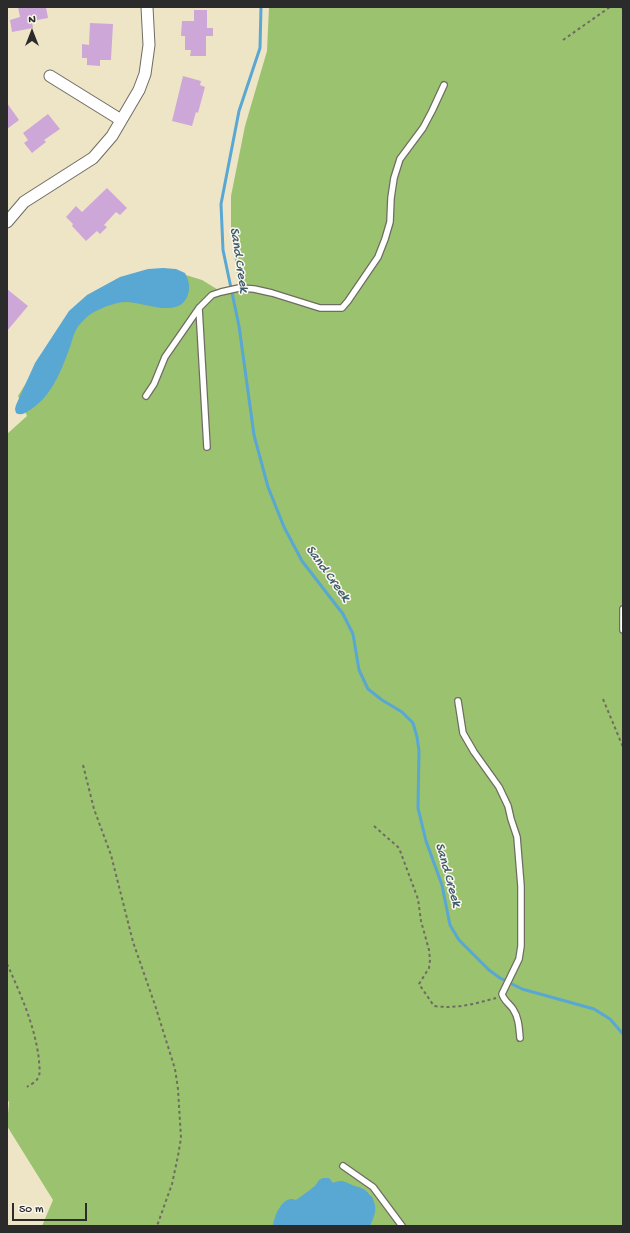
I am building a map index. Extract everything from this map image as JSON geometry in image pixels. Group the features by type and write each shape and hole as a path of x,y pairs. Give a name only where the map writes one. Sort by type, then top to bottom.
{"street":[{"path":"7,222 24,202 93,158 112,136 139,90 144,74 149,45 147,7"},
{"path":"50,76 121,120"}],"lane":[{"path":"146,396 154,384 165,357 199,308 212,295 239,288 254,289 320,308 342,308 378,257 390,222 394,178 400,159 423,128 444,85"},
{"path":"199,308 207,447"},
{"path":"623,609 623,630"},
{"path":"458,701 463,733 474,752 499,787 508,806 517,837 521,886 521,946 518,959 502,994 504,999 513,1008 518,1018 520,1038"},
{"path":"343,1166 373,1186 402,1226"}],"path":[{"path":"563,40 610,7"},
{"path":"603,699 623,747"},
{"path":"83,765 94,809 111,855 133,942 175,1069 178,1088 181,1138 172,1184 157,1226"},
{"path":"374,826 399,848 418,899 430,960 429,968 419,984 434,1006 471,1006 502,994"},
{"path":"7,964 34,1032 38,1053 40,1071 38,1080 26,1087"}],"green space":[{"path":"269,7 623,7 623,1226 42,1226 53,1200 7,1126 9,1102 7,1100 7,434 27,416 18,396 63,323 173,271 202,280 220,291 239,288 231,232 231,196 245,126 267,51"}],"water":[{"path":"148,269 176,269 185,273 189,288 187,297 183,303 176,307 160,308 123,302 107,306 92,313 77,328 55,382 44,398 25,413 16,413 16,405 35,363 69,311 87,295 120,277"},
{"path":"323,1178 329,1178 333,1183 341,1181 362,1188 372,1197 375,1208 370,1226 273,1226 277,1212 283,1203 291,1199 296,1200"}],"building":[{"path":"18,7 46,7 48,18 32,21 33,28 12,32 10,20 20,17"},
{"path":"194,10 207,10 207,28 213,28 213,36 206,36 206,56 190,56 191,50 185,50 185,36 181,36 182,21 194,21"},
{"path":"90,23 113,24 111,60 100,60 100,66 87,65 87,58 82,58 82,44 89,45"},
{"path":"183,76 201,81 200,85 205,87 198,113 196,112 192,126 172,121"},
{"path":"7,103 19,120 7,129"},
{"path":"48,114 60,129 44,140 46,142 32,153 24,143 28,140 23,133"},
{"path":"107,188 127,208 120,215 116,212 104,225 107,227 100,234 97,231 86,241 66,217 76,206 82,212"},
{"path":"7,289 28,306 7,331"}],"waterway":[{"name":"Sand Creek","path":"261,7 260,48 239,111 221,204 223,250 239,326 254,435 268,487 284,527 302,561 343,614 353,634 359,670 368,689 382,700 402,712 413,723 419,751 418,808 426,841 442,885 450,925 459,940 489,970 500,978 522,989 594,1009 610,1019 623,1034"}]}
